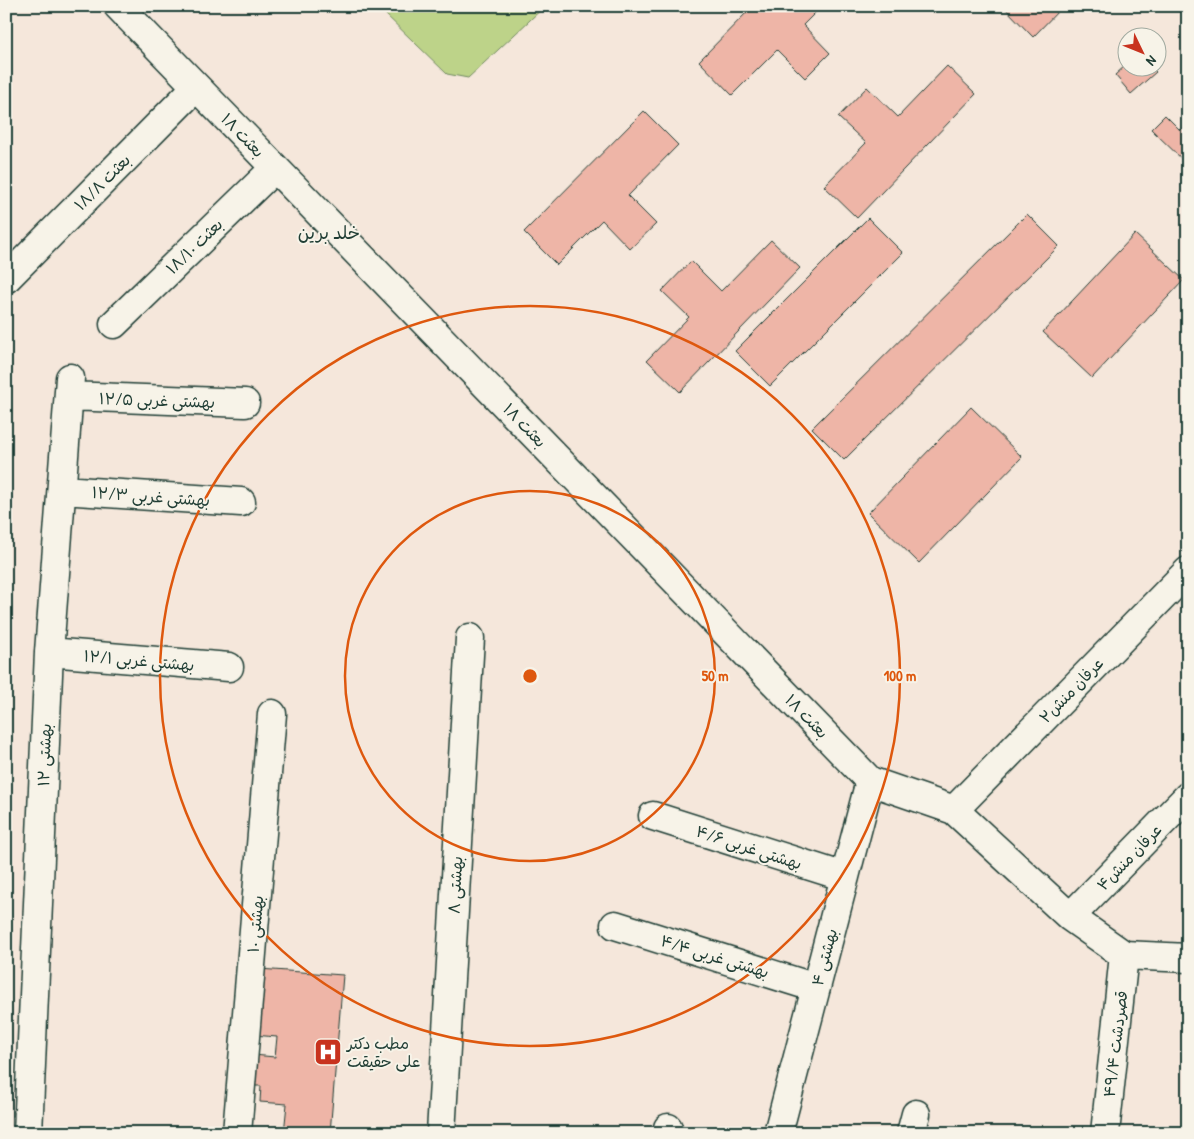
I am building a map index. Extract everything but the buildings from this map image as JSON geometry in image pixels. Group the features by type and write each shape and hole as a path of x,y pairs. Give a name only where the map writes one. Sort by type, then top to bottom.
{"street":[{"name":"بعثت ۱۸","path":"118,6 870,781 954,810"},
{"name":"۱۸/۸ بعثت","path":"7,278 196,87"},
{"name":"۱۸/۱۰ بعثت","path":"114,324 275,168"},
{"name":"۱۲/۵ بهشتی غربی","path":"70,387 245,403"},
{"name":"۱۲ بهشتی","path":"28,1133 49,652 70,387"},
{"name":"۱۲/۳ بهشتی غربی","path":"62,490 240,502"},
{"name":"عرفان منش۲","path":"954,810 1188,570"},
{"name":"۸ بهشتی","path":"441,1133 470,638"},
{"name":"۱۲/۱ بهشتی غربی","path":"49,652 229,667"},
{"name":"۱۰ بهشتی","path":"237,1133 272,714"},
{"name":"۴ بهشتی","path":"778,1133 870,781"},
{"name":"عرفان منش۴","path":"1070,917 1188,796"},
{"path":"954,810 1070,917 1124,955 1188,958"},
{"name":"۴/۶ بهشتی غربی","path":"653,816 845,877"},
{"name":"۴/۴ بهشتی غربی","path":"615,925 816,988"},
{"name":"قصردشت ۴۹/۴","path":"1105,1133 1124,955"}],"green space":[{"path":"380,6 545,6 468,78 447,74 381,10"}],"place":[{"name":"مطب دکتر علی حقیقت","path":"328,1052"}],"district":[{"name":"خلد برین","path":"329,233"}]}
